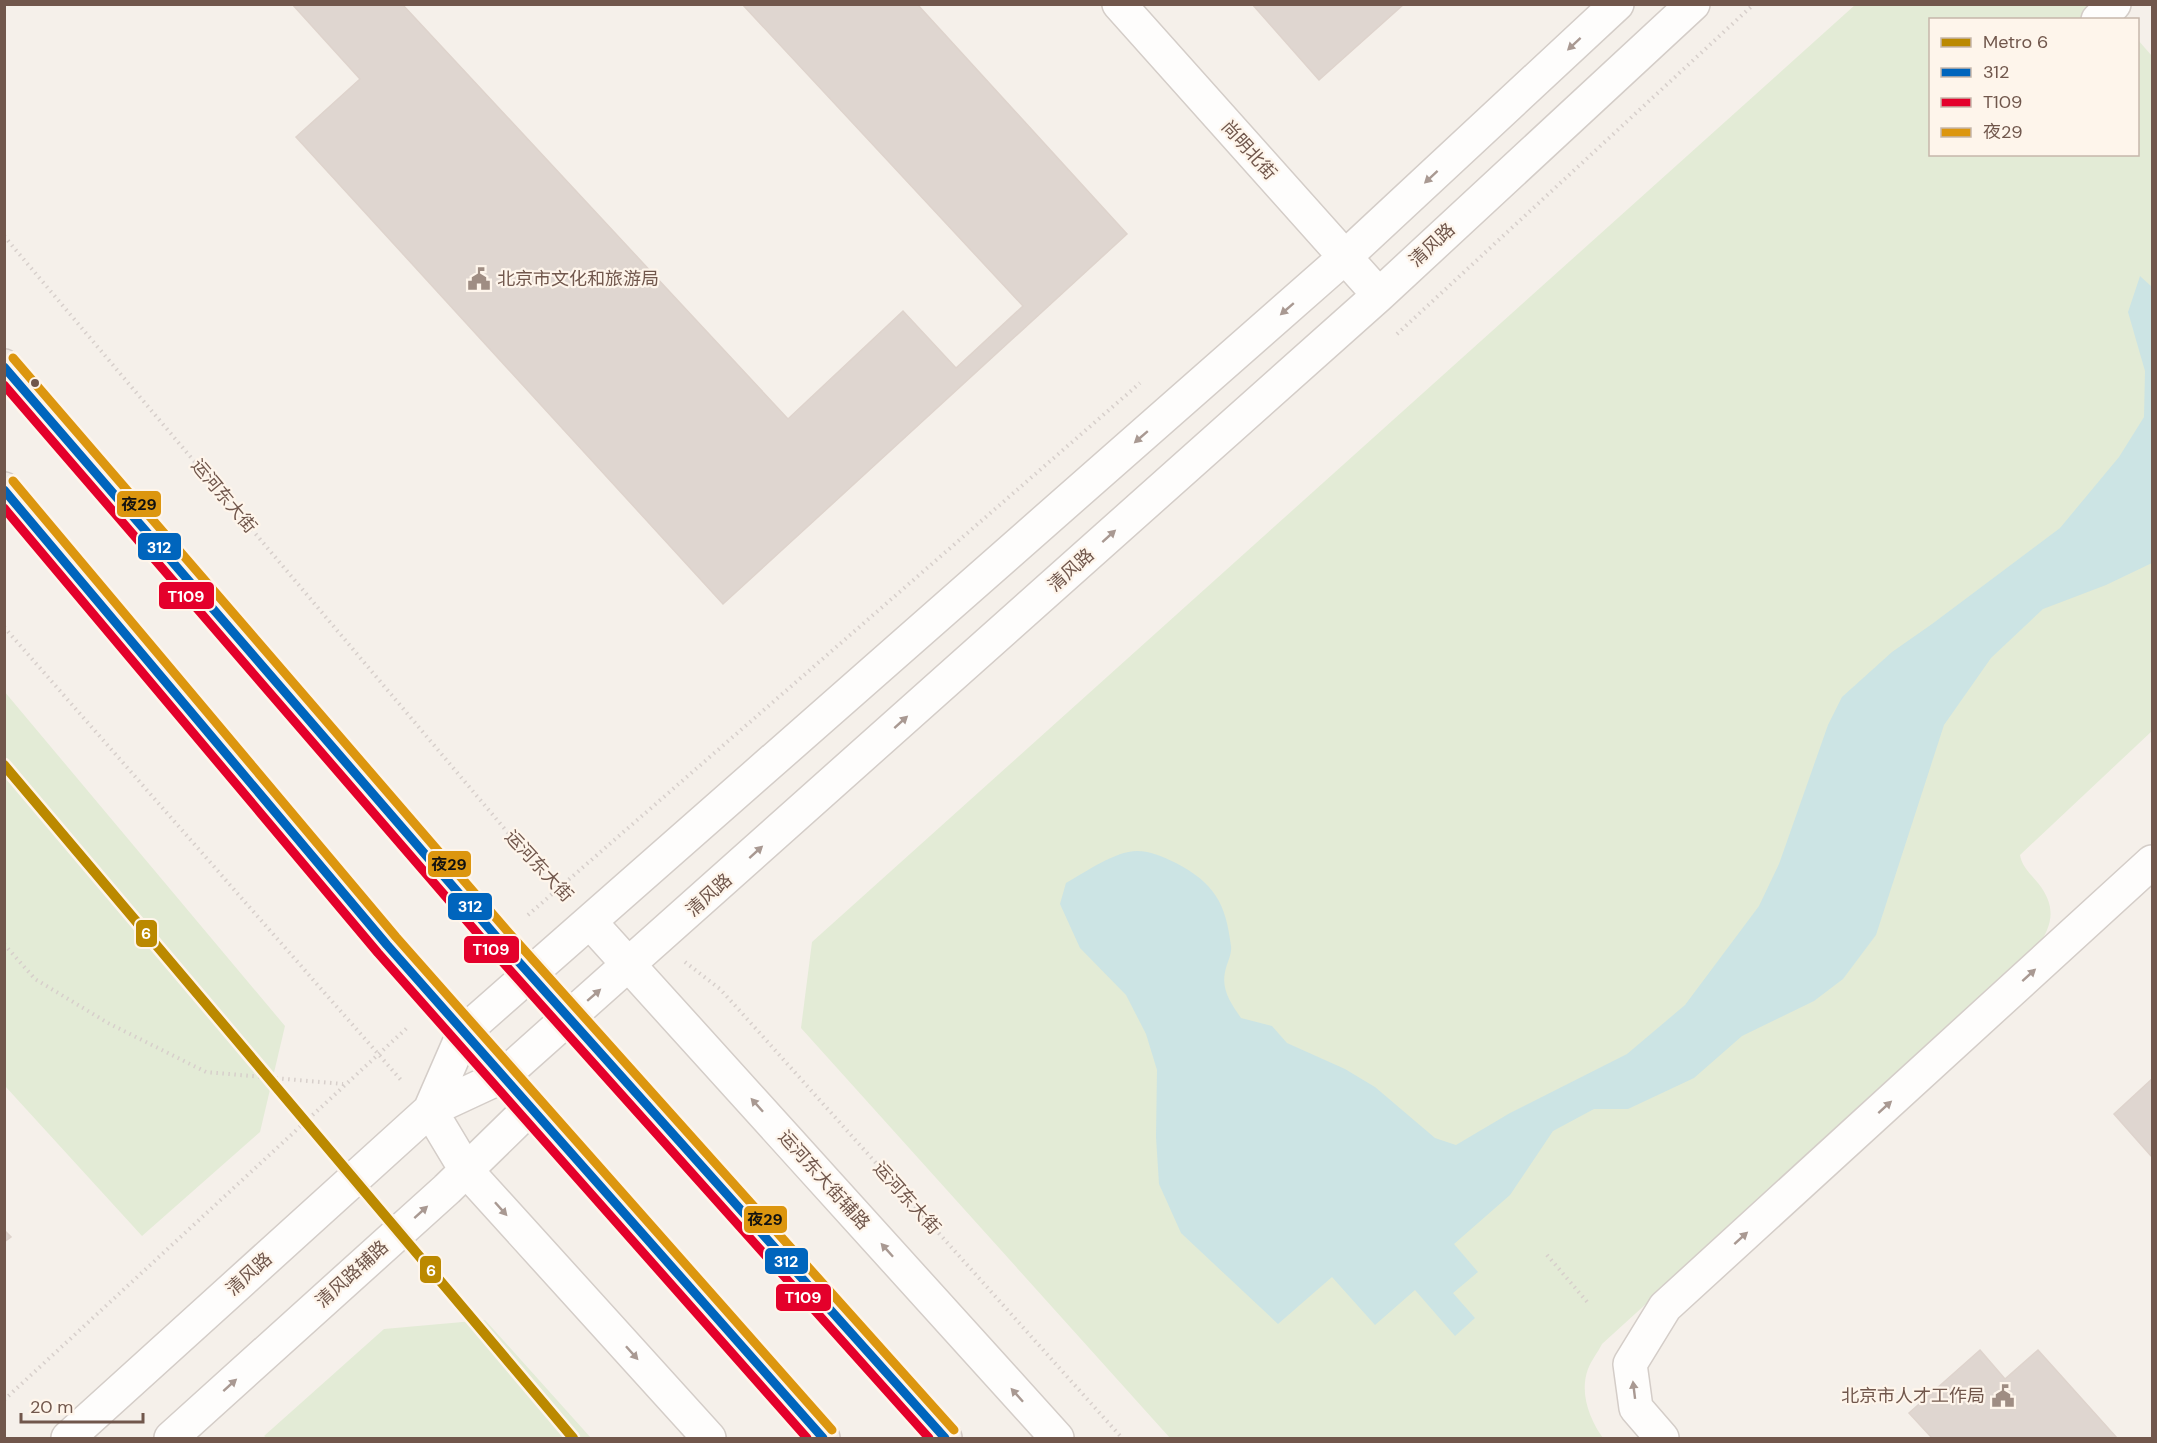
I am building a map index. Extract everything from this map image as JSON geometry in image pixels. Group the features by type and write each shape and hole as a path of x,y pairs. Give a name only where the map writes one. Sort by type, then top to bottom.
{"main road":[{"path":"4,366 529,974 945,1438"},
{"path":"4,489 387,945 823,1438"}],"street":[{"name":"尚明北街","path":"1119,4 1379,295"},
{"name":"清风路","path":"430,1110 464,1032 1345,257 1617,4"},
{"name":"清风路","path":"68,1438 430,1110 503,1076 640,956 1379,295 1693,4"},
{"path":"2100,18 2114,4"},
{"path":"1662,1438 1636,1408 1630,1364 1665,1307 2152,862"},
{"name":"运河东大街辅路","path":"590,922 640,956 1057,1438"},
{"name":"清风路辅路","path":"171,1438 531,1107"},
{"path":"430,1110 465,1170 709,1438"}],"path":[{"name":"运河东大街","path":"4,236 508,834 590,922"},
{"path":"4,627 376,1054 430,1110"},
{"path":"4,944 34,979 108,1023 206,1072 343,1084"},
{"name":"运河东大街","path":"640,956 686,962 720,989 1122,1438"},
{"path":"1547,1256 1589,1304"}],"green space":[{"path":"1855,5 2106,5 2118,18 1929,18 1929,156 2139,156 2139,41 2152,56 2152,731 2020,855 2024,866 2044,892 2050,908 2049,924 2036,949 1602,1344 1588,1369 1585,1397 1590,1415 1603,1438 1170,1438 801,1028 812,942"},
{"path":"4,691 285,1026 260,1132 142,1236 5,1086"},
{"path":"485,1320 591,1438 267,1438 264,1436 384,1329"}],"water":[{"path":"2140,276 2152,287 2152,563 2106,585 2043,609 1991,658 1944,725 1876,935 1843,979 1814,1001 1742,1036 1694,1078 1628,1109 1594,1109 1553,1131 1510,1195 1454,1244 1478,1272 1453,1293 1475,1318 1455,1336 1415,1290 1375,1325 1332,1277 1278,1324 1181,1233 1159,1184 1156,1137 1157,1070 1146,1034 1126,995 1080,948 1060,904 1066,883 1110,858 1137,851 1157,855 1176,863 1200,878 1216,896 1226,918 1231,949 1224,982 1230,1000 1241,1018 1272,1026 1287,1043 1345,1069 1375,1087 1435,1138 1456,1145 1510,1113 1627,1054 1685,1005 1759,906 1779,864 1828,725 1842,697 1892,652 2060,528 2119,457 2144,417 2145,371 2128,312"}],"building":[{"path":"292,4 402,4 788,419 903,311 956,368 1023,306 742,4 917,4 1127,234 723,604 296,137 360,79"},
{"path":"1252,4 1404,4 1319,80"},
{"path":"2152,1079 2152,1157 2114,1114"},
{"path":"4,1230 11,1237 4,1242"},
{"name":"北京市人才工作局","path":"1980,1350 2005,1379 2038,1350 2117,1438 1932,1438 1909,1413"}],"metro line":[{"name":"6","path":"4,765 573,1438"}],"transit line":[{"name":"夜29","path":"13,358 509,933 954,1430"},
{"name":"312","path":"4,367 500,941 945,1438"},
{"name":"T109","path":"4,385 491,949 929,1438"},
{"name":"夜29","path":"13,481 396,937 832,1430"},
{"name":"312","path":"4,490 387,945 823,1438"},
{"name":"T109","path":"4,508 378,953 807,1438"}],"place":[{"name":"北京市文化和旅游局","path":"479,279"},
{"name":"北京市人才工作局","path":"2003,1396"}]}
